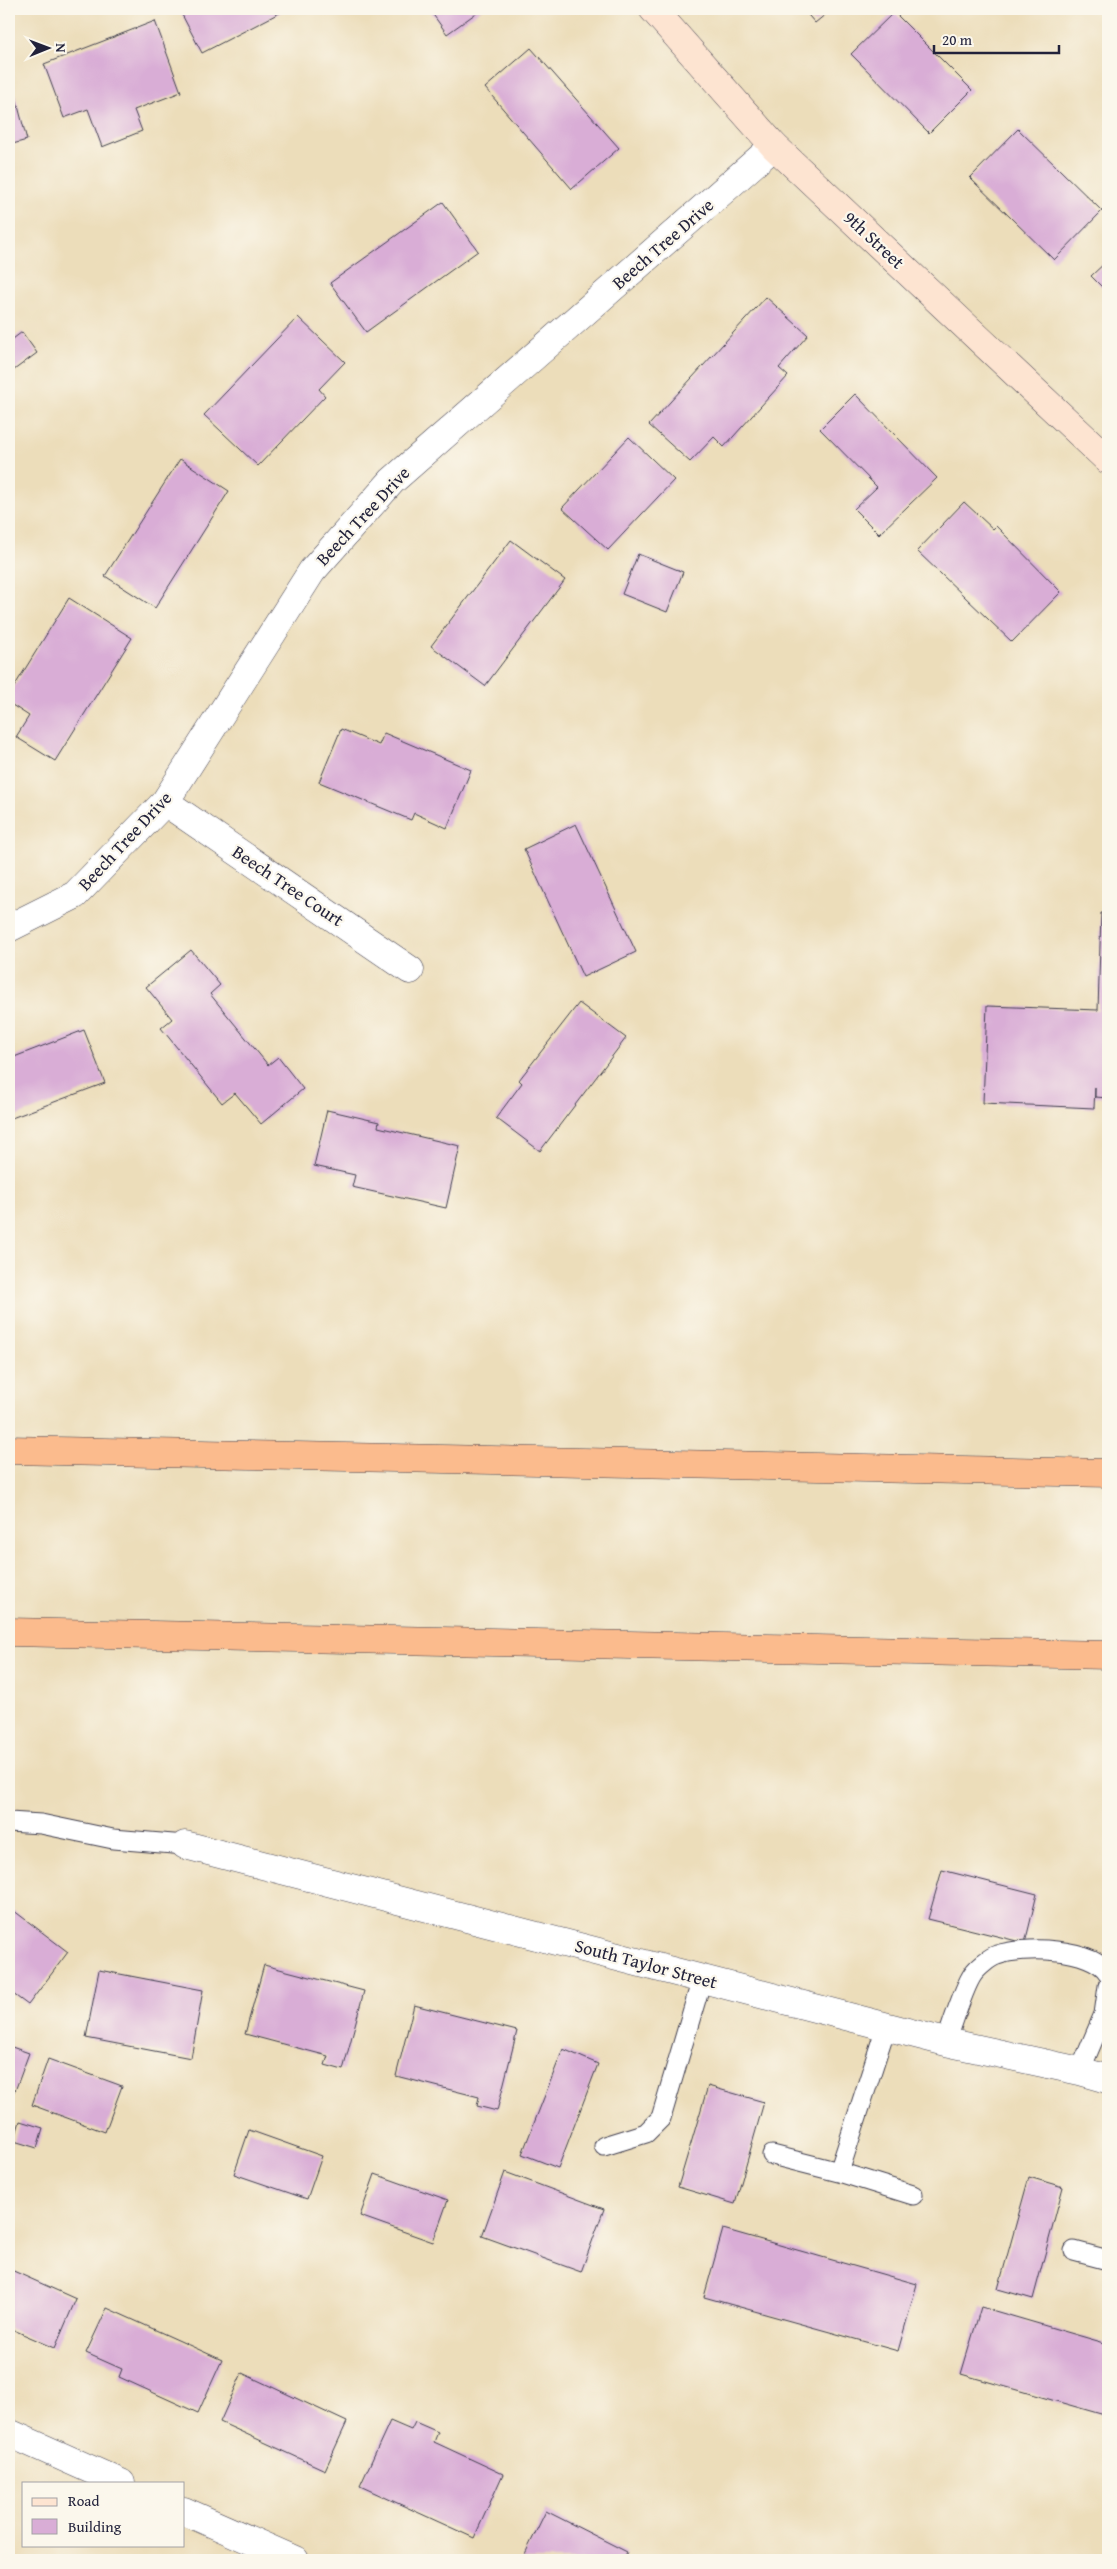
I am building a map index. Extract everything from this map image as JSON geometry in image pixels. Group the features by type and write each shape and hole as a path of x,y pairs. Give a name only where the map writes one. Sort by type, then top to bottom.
{"highway":[{"path":"9,1450 1108,1473"},
{"path":"9,1632 1108,1655"}],"street":[{"name":"9th Street","path":"653,9 774,146 1108,460"},
{"name":"Beech Tree Drive","path":"9,928 76,895 165,802 312,571 392,481 774,146"},
{"name":"Beech Tree Court","path":"165,802 410,970"},
{"name":"South Taylor Street","path":"185,1845 886,2027 1108,2079"},
{"path":"9,2433 119,2482"},
{"path":"185,2511 296,2560"}],"lane":[{"path":"9,1822 41,1824 113,1839 185,1845"},
{"path":"946,2042 973,1974 995,1955 1038,1949 1093,1959 1104,1966 1108,1973"},
{"path":"604,2146 646,2133 661,2118 702,1979"},
{"path":"1080,2071 1104,2014 1108,1986"},
{"path":"839,2172 886,2027"},
{"path":"772,2155 839,2172 913,2195"},
{"path":"1074,2251 1108,2260"}],"building":[{"path":"179,9 287,9 202,53"},
{"path":"429,9 482,9 447,34"},
{"path":"803,9 832,9 815,23"},
{"path":"894,12 972,90 929,133 851,54"},
{"path":"155,21 181,92 134,110 142,131 102,147 88,109 64,118 44,64"},
{"path":"531,48 619,148 572,189 485,88"},
{"path":"9,72 27,140 9,145"},
{"path":"1018,129 1102,211 1054,260 970,178"},
{"path":"443,202 478,251 366,332 330,283"},
{"path":"1108,260 1108,293 1091,276"},
{"path":"766,297 808,335 779,368 788,376 724,447 714,437 690,462 649,425"},
{"path":"298,317 345,362 319,389 325,396 258,466 204,415"},
{"path":"22,332 37,353 14,370 9,362 9,342"},
{"path":"855,394 937,478 879,534 854,509 877,487 820,429"},
{"path":"629,437 674,480 608,550 562,508"},
{"path":"180,459 229,491 155,608 105,576"},
{"path":"964,502 993,529 996,526 1061,592 1012,642 917,551"},
{"path":"511,540 565,580 485,686 431,646"},
{"path":"638,554 683,572 667,612 622,594"},
{"path":"69,598 132,638 55,761 16,737 29,716 9,703 9,695"},
{"path":"341,729 379,745 384,733 471,770 447,828 414,813 411,820 319,782"},
{"path":"576,824 636,952 583,977 524,849"},
{"path":"1101,913 1108,913 1108,1098 1095,1097 1095,1087 1094,1108 983,1103 987,1006 1098,1010"},
{"path":"191,950 220,985 210,994 268,1065 278,1057 303,1089 261,1124 235,1093 222,1103 161,1028 172,1019 146,987"},
{"path":"579,1003 626,1038 540,1151 496,1118 522,1083 519,1080"},
{"path":"84,1030 105,1083 9,1119 9,1059"},
{"path":"327,1110 379,1122 378,1127 460,1146 446,1208 352,1187 355,1175 314,1166"},
{"path":"942,1870 1037,1894 1025,1943 928,1919"},
{"path":"9,1907 68,1952 28,2005 9,1991"},
{"path":"264,1965 364,1991 343,2070 325,2065 328,2056 245,2034"},
{"path":"99,1970 203,1990 191,2058 86,2038"},
{"path":"414,2005 517,2031 497,2111 477,2106 479,2097 396,2076"},
{"path":"9,2046 29,2053 15,2091 9,2089"},
{"path":"563,2049 598,2064 558,2168 522,2154"},
{"path":"48,2059 122,2086 105,2132 32,2105"},
{"path":"708,2086 764,2102 735,2204 678,2187"},
{"path":"20,2121 43,2128 37,2148 14,2141"},
{"path":"249,2130 322,2156 307,2199 234,2174"},
{"path":"505,2172 604,2209 581,2272 482,2236"},
{"path":"375,2174 448,2200 433,2242 360,2216"},
{"path":"1029,2177 1063,2187 1033,2299 998,2289"},
{"path":"723,2229 917,2284 898,2351 704,2297"},
{"path":"9,2269 76,2299 55,2348 9,2328"},
{"path":"981,2307 1108,2344 1108,2416 961,2374"},
{"path":"107,2308 222,2360 198,2413 119,2377 122,2369 86,2353"},
{"path":"242,2373 347,2422 325,2470 220,2422"},
{"path":"390,2421 411,2430 415,2422 438,2432 434,2442 503,2474 474,2538 360,2486"},
{"path":"546,2511 627,2552 623,2560 522,2560"}]}
